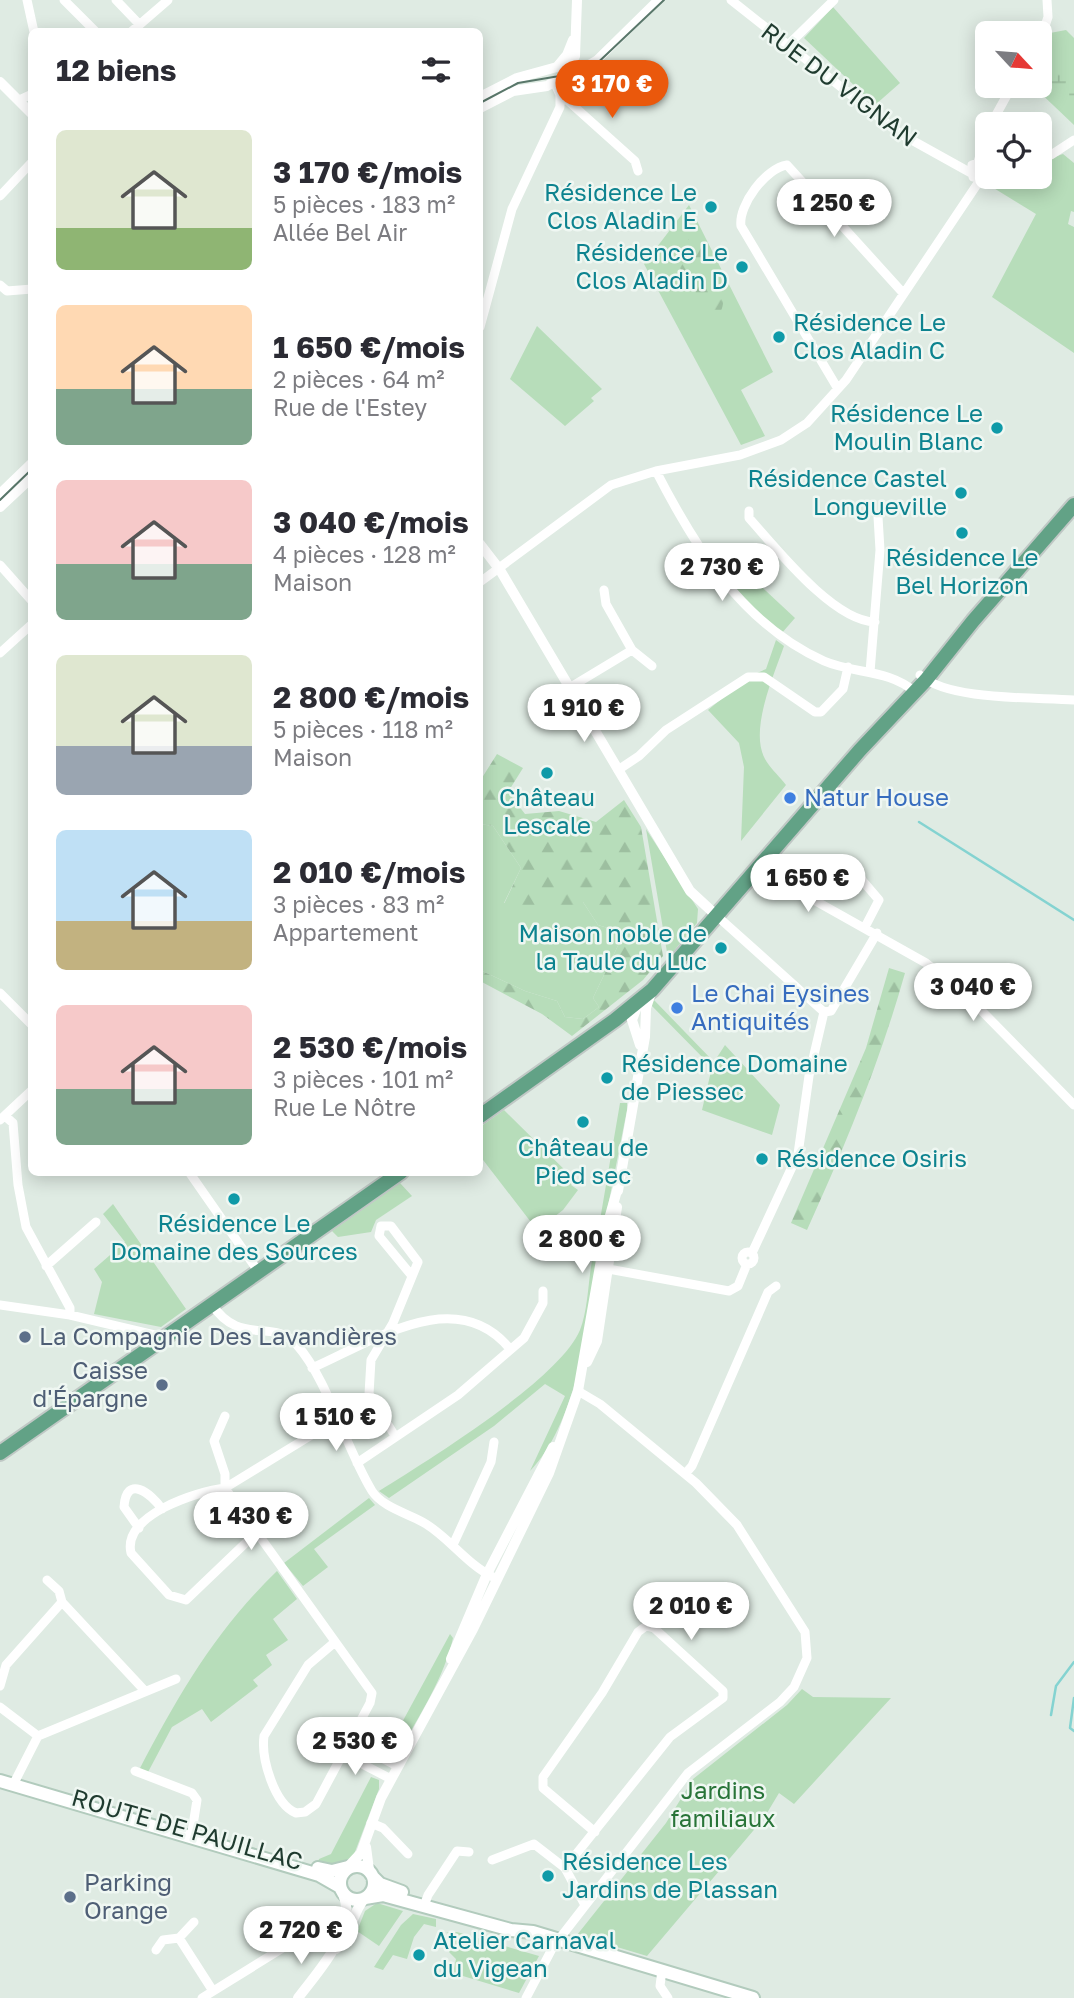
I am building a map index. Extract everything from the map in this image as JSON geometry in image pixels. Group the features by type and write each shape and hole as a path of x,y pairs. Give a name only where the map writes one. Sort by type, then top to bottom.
{"main road":[{"path":"483,1114 615,1020 652,990 1074,505"},
{"path":"0,1453 163,1336 395,1176"},
{"name":"ROUTE DE PAUILLAC","path":"13,1784 62,1794 326,1878 342,1891"},
{"name":"ROUTE DE PAUILLAC","path":"192,1835 321,1869 332,1871 348,1867"},
{"path":"425,1902 386,1887 359,1865 348,1867 340,1876 342,1891 354,1900 383,1895 513,1923 533,1932 753,1998"},
{"path":"365,1898 373,1889 371,1873"}],"street":[{"path":"27,0 33,28"},
{"path":"64,0 92,28"},
{"path":"116,0 139,24"},
{"path":"135,28 168,0"},
{"path":"483,95 517,78 556,67 567,55 573,37 577,0"},
{"path":"572,65 585,67 597,60 658,0"},
{"name":"RUE DU VIGNAN","path":"731,0 899,133 952,163 975,169"},
{"path":"787,46 834,0"},
{"path":"1047,0 1047,21"},
{"path":"483,106 513,91 555,84 572,65 576,49 573,37"},
{"path":"0,82 28,110"},
{"path":"483,316 512,209 558,115 561,100 555,84"},
{"path":"19,100 28,96"},
{"path":"561,100 568,100 635,161 638,171"},
{"path":"1052,154 1074,140"},
{"path":"838,390 743,229 740,217 770,172 787,165 903,293"},
{"path":"0,196 28,166"},
{"path":"483,580 500,570 589,499 611,485 656,471 740,455 781,440 807,423 838,390 975,182"},
{"path":"0,285 7,291 28,289"},
{"path":"0,494 28,467"},
{"path":"656,471 688,533 739,601 780,635 826,662 897,679 912,690"},
{"path":"0,507 28,481"},
{"path":"749,511 749,518 814,589 863,622 875,622"},
{"path":"870,672 875,622 878,517"},
{"path":"483,548 500,570 690,891 824,1012"},
{"path":"0,565 28,596"},
{"path":"604,590 606,604 632,649 652,666"},
{"path":"0,653 28,628"},
{"path":"569,688 632,649"},
{"path":"618,770 639,756 666,730 748,677 764,677 816,712 821,712 843,689 848,667"},
{"path":"923,678 972,692 1074,699"},
{"path":"757,868 877,933 926,963 971,1000 1074,1105"},
{"path":"855,872 879,900 865,927"},
{"path":"824,1012 831,1011 877,933"},
{"path":"348,1867 358,1856 397,1766 440,1688 464,1623 492,1576 540,1468 562,1434 583,1371 597,1341 605,1269 646,1008 652,990"},
{"path":"0,993 28,1021"},
{"path":"639,1002 632,1020 639,1033 641,1051"},
{"path":"605,1269 729,1291 738,1286 747,1264 754,1260 752,1253 798,1154 809,1076 824,1012"},
{"path":"615,1020 632,1020"},
{"path":"28,1094 3,1118 13,1123 18,1185 26,1227 71,1308 70,1315"},
{"path":"192,1176 258,1271"},
{"path":"46,1266 96,1222"},
{"path":"395,1436 372,1404 368,1384 372,1354 384,1336 412,1276 418,1259 391,1226 381,1226 379,1236 412,1276"},
{"path":"685,1474 692,1466 768,1292 776,1286"},
{"path":"357,1463 458,1395 529,1333 543,1303 543,1291"},
{"path":"211,1303 229,1324 288,1337 298,1345 312,1367 357,1463 377,1497 425,1524 492,1576"},
{"path":"0,1305 70,1315 163,1336"},
{"path":"312,1367 410,1324 441,1318 489,1330 510,1349"},
{"path":"526,1998 559,1940 688,1773 780,1702 794,1687 807,1658 805,1632 737,1525 685,1474 600,1404 578,1391"},
{"path":"225,1416 214,1441 225,1474 225,1489 372,1693 370,1703 316,1804 305,1812 296,1813 280,1799 270,1775 263,1741 266,1730 284,1707 307,1665 335,1642"},
{"path":"256,1533 222,1562 192,1598 180,1600 169,1595 131,1553 130,1540 139,1528 162,1508 191,1494 225,1489 336,1420"},
{"path":"453,1545 491,1462 494,1442"},
{"path":"139,1528 124,1507 130,1492 141,1489 149,1492 162,1508"},
{"path":"47,1580 59,1591 62,1602 145,1691"},
{"path":"0,1686 3,1662 62,1602"},
{"path":"565,1868 595,1832 670,1737 723,1698 723,1691 654,1628 646,1626 638,1632 602,1693 543,1777 543,1788 595,1832"},
{"path":"13,1784 38,1735 176,1679"},
{"path":"0,1707 38,1735"},
{"path":"350,1741 397,1766"},
{"path":"343,1754 391,1779"},
{"path":"135,1771 192,1794 197,1800 192,1835"},
{"path":"371,1823 383,1828 408,1854"},
{"path":"366,1840 371,1873"},
{"path":"492,1860 534,1844 565,1868 585,1905"},
{"path":"425,1902 457,1852 469,1852"},
{"path":"331,1953 343,1927 348,1907 342,1891"},
{"path":"298,1998 331,1953 349,1934 356,1909 365,1898"},
{"path":"156,1950 163,1940 179,1938 194,1922"},
{"path":"202,1998 320,1925 343,1927"},
{"path":"179,1938 213,1991"},
{"path":"662,1970 660,1986 668,1998"}],"green space":[{"path":"833,7 900,83 875,105 804,38"},
{"path":"1066,30 1074,38 1074,125 1046,98 1052,98 1052,33"},
{"path":"1052,67 1074,88 1074,105 1052,84"},
{"path":"1063,154 1074,163 1074,212 1071,211 1068,224 1074,227 1074,353 992,297 1036,214 995,189 1052,189 1052,158"},
{"path":"689,205 773,372 741,390 765,436 741,445 644,264"},
{"path":"693,229 721,285 722,308 717,317 697,306 678,263"},
{"path":"537,326 602,389 591,398 594,401 565,426 510,379"},
{"path":"718,546 795,618 781,634 739,601 705,555"},
{"path":"776,640 784,646 769,687 760,733 765,759 786,785 741,841 744,767 739,743 708,710 748,677 766,669"},
{"path":"497,754 523,768 508,792 525,814 559,811 596,822 624,800 641,827 663,956 643,980 572,1036 542,1014 483,983 483,971 525,991 557,1001 565,1017 583,1019 599,1007 593,998 624,933 598,925 583,902 559,913 504,904 521,868 493,826 483,824 483,776"},
{"path":"483,824 493,826 521,868 504,903 583,902 598,925 624,933 593,998 599,1007 583,1019 565,1017 557,1001 525,991 483,971"},
{"path":"646,829 698,909 697,923 668,958"},
{"path":"889,968 905,973 895,1006 861,1103 807,1230 791,1223 866,1048"},
{"path":"654,1000 714,1062 725,1045 780,1105 772,1135 702,1110 712,1067 651,1005"},
{"path":"620,1103 627,1103 627,1110 605,1221 600,1220"},
{"path":"504,1110 575,1180 571,1185 578,1190 563,1210 537,1230 483,1160 483,1125"},
{"path":"400,1183 412,1196 376,1220 371,1232 338,1237 332,1231"},
{"path":"113,1204 186,1309 161,1327 94,1314 102,1282 94,1269 125,1242 103,1214"},
{"path":"592,1261 597,1262 578,1373 559,1428 530,1471 565,1396 545,1384 494,1426 389,1498 379,1491 490,1418 520,1395 567,1350 583,1322"},
{"path":"369,1498 375,1505 314,1549 328,1567 303,1586 284,1563"},
{"path":"277,1571 297,1599 273,1619 288,1640 266,1655 272,1665 253,1680 258,1686 211,1722 202,1709 172,1727 147,1774 139,1770 200,1664 235,1617"},
{"path":"450,1634 453,1638 438,1682 400,1750 386,1752"},
{"name":"Jardins familiaux","path":"802,1689 813,1697 891,1698 794,1804 779,1793 764,1818 647,1956 577,1935 666,1823 693,1779 787,1705"},
{"path":"371,1777 379,1780 379,1789 353,1857 336,1867 317,1865 319,1859 331,1854"},
{"path":"377,1903 403,1911 379,1946 357,1931 365,1911"},
{"path":"413,1914 436,1919 436,1927 424,1924 414,1937 407,1959 393,1955 383,1970 374,1967 401,1925"},
{"path":"446,1932 457,1932 539,1956 519,1993 453,1973 456,1959 449,1952 452,1943 449,1933"}],"waterway":[{"path":"919,822 1074,920"},
{"path":"1051,1715 1056,1686 1074,1662"},
{"path":"1074,1698 1070,1728 1074,1731"}],"tram line":[{"path":"483,101 518,83 589,71 664,0"},
{"path":"0,500 28,473"}],"place":[{"name":"Résidence Le Clos Aladin E","path":"711,207"},
{"name":"Résidence Le Clos Aladin D","path":"742,267"},
{"name":"Résidence Le Clos Aladin C","path":"779,337"},
{"name":"Résidence Le Moulin Blanc","path":"997,428"},
{"name":"Résidence Castel Longueville","path":"961,493"},
{"name":"Résidence Le Bel Horizon","path":"962,533"},
{"name":"Château Lescale","path":"547,773"},
{"name":"Natur House","path":"790,798"},
{"name":"Maison noble de la Taule du Luc","path":"721,948"},
{"name":"Le Chai Eysines Antiquités","path":"677,1008"},
{"name":"Résidence Domaine de Piessec","path":"607,1078"},
{"name":"Château de Pied sec","path":"583,1122"},
{"name":"Résidence Osiris","path":"762,1159"},
{"name":"Résidence Le Domaine des Sources","path":"234,1199"},
{"name":"La Compagnie Des Lavandières","path":"25,1337"},
{"name":"Caisse d'Épargne","path":"162,1385"},
{"name":"Résidence Les Jardins de Plassan","path":"548,1876"},
{"name":"Parking Orange","path":"70,1897"},
{"name":"Atelier Carnaval du Vigean","path":"419,1955"}]}
